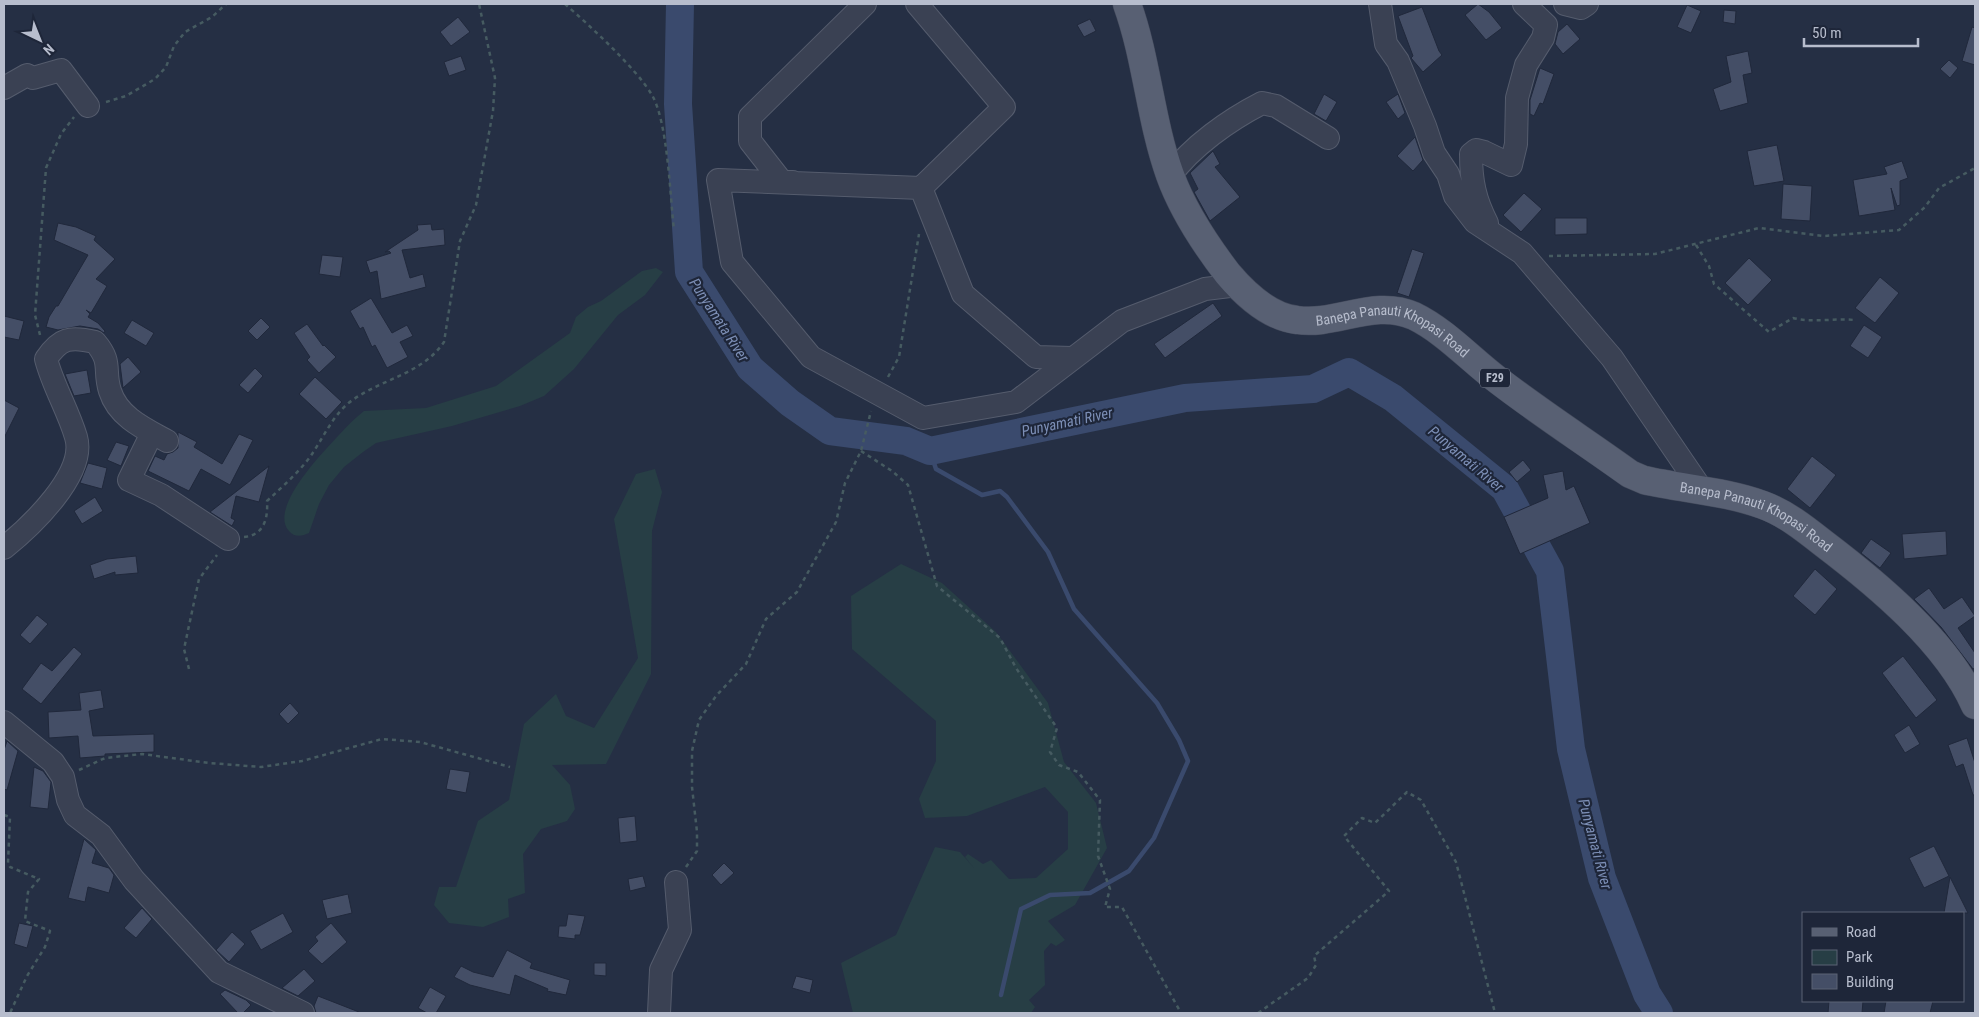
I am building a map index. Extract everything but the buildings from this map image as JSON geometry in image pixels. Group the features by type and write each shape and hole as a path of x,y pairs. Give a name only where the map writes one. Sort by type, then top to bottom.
{"main road":[{"name":"Banepa Panauti Khopasi Road","path":"1127,4 1141,49 1170,176 1186,210 1210,251 1238,285 1264,307 1297,320 1331,319 1363,310 1391,310 1412,316 1431,326 1499,381 1630,474 1653,482 1702,490 1762,504 1782,514 1845,559 1885,593 1939,650 1975,705"}],"street":[{"path":"865,4 750,117 750,141 782,182 923,193"},
{"path":"917,4 1004,107 923,193"},
{"path":"1380,4 1386,44 1398,61 1434,153 1448,174 1455,196 1475,222 1522,253 1612,358 1702,490"},
{"path":"1491,231 1476,203 1471,180 1471,154 1476,150 1484,152 1511,165 1516,144 1517,98 1526,65 1543,38 1546,25 1524,4"},
{"path":"1565,4 1581,8 1587,4"},
{"path":"4,88 27,75 34,78 61,70 88,106"},
{"path":"1170,176 1180,162 1196,149 1222,129 1262,104 1268,103 1276,106 1328,138"},
{"path":"923,193 718,180 732,262 811,357 874,404 923,418 1016,402 1122,321 1204,289 1238,285"},
{"path":"923,193 963,294 1036,358 1072,358"},
{"path":"4,548 30,528 59,492 74,464 76,439 46,359 55,345 69,339 94,342 106,355 110,390 117,406 130,419 159,437 129,480 161,495 228,539"},
{"path":"4,722 53,762 63,777 68,800 75,815 101,835 134,880 219,972 303,1013"},
{"path":"659,1013 661,970 680,930 676,882"}],"path":[{"path":"46,359 35,315 46,168 61,134 77,114 88,106 126,96 155,79 166,67 174,46 185,32 212,17 226,4"},
{"path":"189,670 184,649 199,579 228,539 250,536 261,529 268,518 267,501 309,458 336,416 354,399 435,356 444,342 460,241 476,205 493,111 495,78 479,4"},
{"path":"565,4 631,69 652,96 663,130 674,230"},
{"path":"1522,253 1551,256 1655,254 1759,228 1824,236 1899,230 1925,206 1939,188 1975,168"},
{"path":"676,882 697,850 698,832 692,787 692,751 699,720 716,696 746,664 766,620 797,592 836,522 845,483 860,451 874,404 899,357 923,193"},
{"path":"1696,245 1709,266 1714,284 1769,332 1793,318 1806,321 1834,318 1854,320"},
{"path":"860,451 892,470 908,484 937,586 1000,638 1016,668 1056,728 1050,752 1059,765 1078,772 1100,800 1098,856 1110,889 1106,907 1122,907 1181,1013"},
{"path":"63,777 105,758 142,754 209,763 261,767 302,761 382,739 420,742 510,767"},
{"path":"1258,1013 1308,978 1316,965 1314,956 1389,891 1344,836 1362,818 1375,823 1407,792 1421,800 1456,862 1495,1013"},
{"path":"4,816 10,817 8,863 10,867 39,879 28,892 25,921 50,931 45,947 27,976 10,1013"}],"green space":[{"path":"656,268 663,272 645,295 618,315 574,369 544,396 520,406 452,426 376,443 344,467 329,485 319,504 309,533 296,536 289,531 285,521 286,509 300,480 351,422 364,411 426,408 496,386 570,333 576,317 588,307 601,301 642,271"},
{"path":"655,469 662,492 652,531 651,674 606,764 552,765 570,785 575,809 567,821 541,829 523,854 525,893 508,899 509,917 483,927 449,923 434,905 439,887 456,887 478,821 509,800 524,724 556,694 566,716 594,728 638,658 614,519 636,474"},
{"path":"901,564 942,583 996,632 1048,703 1064,762 1096,803 1107,848 1075,905 1048,921 1065,940 1056,946 1051,943 1044,951 1045,985 1029,1000 1035,1007 1031,1013 853,1013 841,963 896,935 935,847 960,852 974,868 965,857 968,854 983,864 991,860 1009,879 1036,878 1068,849 1068,812 1045,787 967,816 925,818 919,799 936,761 936,721 852,649 851,596"}],"waterway":[{"name":"Punyamati River","path":"680,4 678,104 689,272 750,368 790,403 830,431 906,441 930,451 1185,398 1313,389 1349,372 1393,398 1505,489 1550,571 1571,749 1602,878 1647,994 1659,1013"},
{"path":"930,451 936,469 982,495 1000,491 1007,497 1048,552 1074,609 1157,703 1179,740 1188,761 1154,838 1129,871 1090,893 1050,895 1021,909 1001,995"}],"water label":[{"name":"Punyamata River","path":"719,320"}]}
